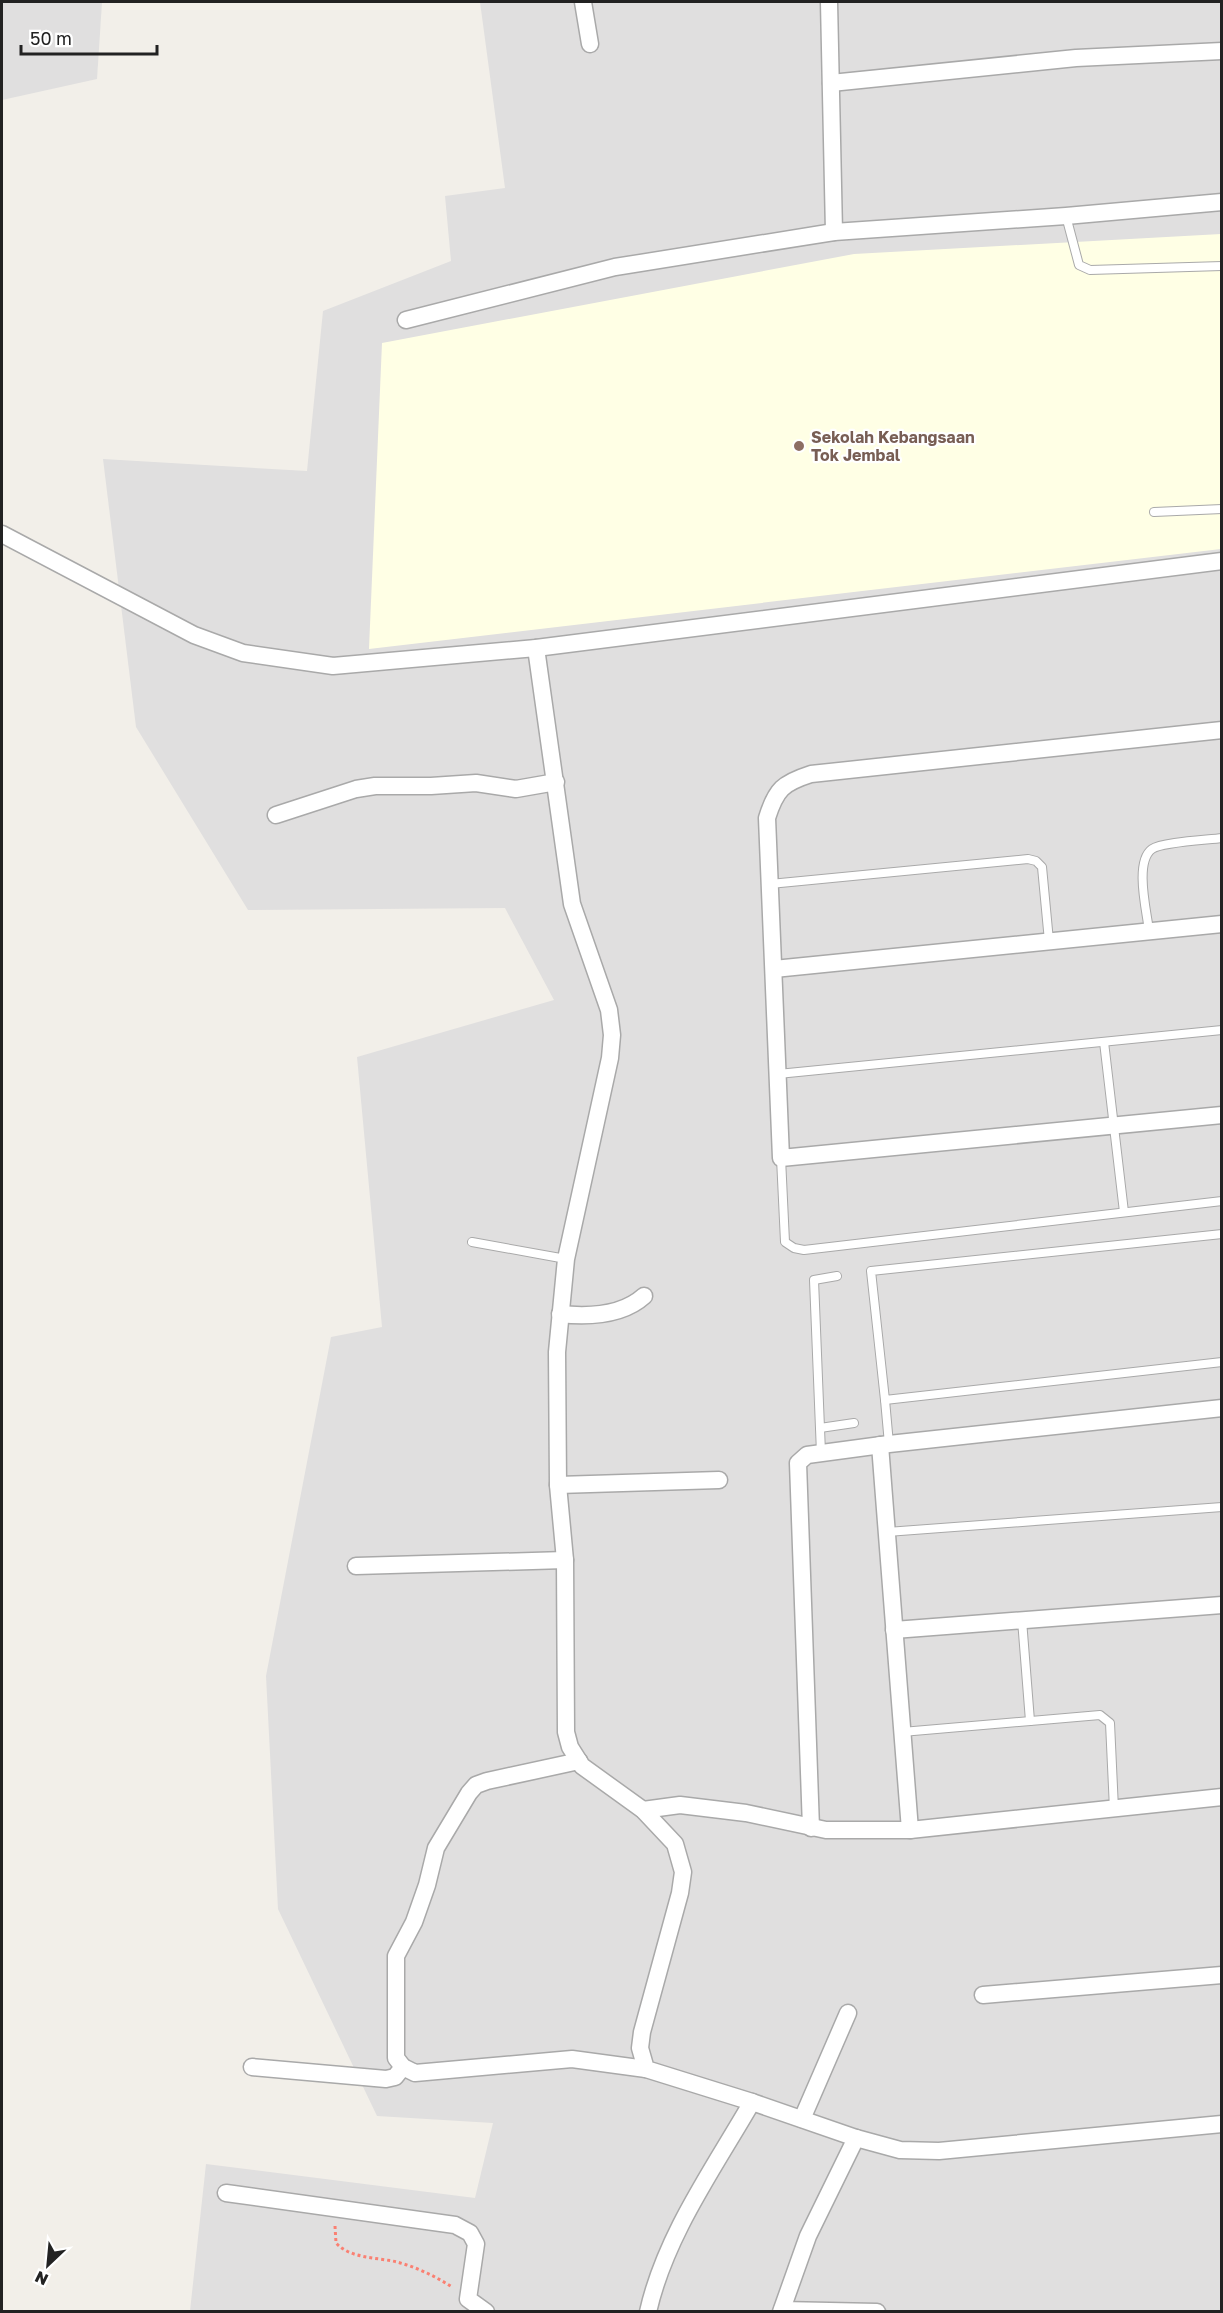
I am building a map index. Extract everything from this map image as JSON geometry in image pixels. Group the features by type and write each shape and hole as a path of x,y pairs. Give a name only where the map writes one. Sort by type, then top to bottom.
{"street":[{"path":"583,2 590,44"},
{"path":"829,2 834,232"},
{"path":"831,83 1076,58 1221,51"},
{"path":"406,320 615,267 834,232 1066,216 1221,202"},
{"path":"2,534 194,635 243,653 333,666 536,648 1221,561"},
{"path":"536,648 572,904 609,1010 612,1035 610,1058 566,1259 557,1352 558,1485 565,1560 566,1732 570,1747 582,1766 643,1810 675,1844 683,1872 680,1893 642,2032 640,2048 646,2069"},
{"path":"1221,730 811,774 788,781 772,801 767,818 780,1158 1221,1115"},
{"path":"276,815 356,789 375,786 476,783 516,789 556,782"},
{"path":"774,969 1221,924"},
{"path":"560,1314 585,1317 600,1314 630,1306 644,1296"},
{"path":"810,1828 798,1463 807,1455 884,1444 1221,1408"},
{"path":"884,1444 887,1532 910,1830"},
{"path":"558,1485 719,1480"},
{"path":"356,1566 565,1560"},
{"path":"894,1630 1221,1605"},
{"path":"579,1761 476,1785 436,1848 427,1885 414,1922 396,1956 396,2058 403,2067 415,2073 572,2059 646,2069 856,2138 900,2150 939,2151 1221,2124"},
{"path":"643,1810 680,1804 746,1813 826,1830 910,1830 1221,1797"},
{"path":"983,1995 1221,1975"},
{"path":"802,2119 848,2013"},
{"path":"252,2067 386,2079 395,2077 403,2067"},
{"path":"648,2312 662,2264 752,2102"},
{"path":"856,2138 808,2236 781,2311 877,2312"},
{"path":"226,2193 455,2225 470,2233 476,2244 468,2299 486,2312"}],"lane":[{"path":"1066,216 1079,265 1090,270 1221,266"},
{"path":"1154,512 1221,509"},
{"path":"1149,931 1142,870 1145,857 1152,849 1162,845 1221,838"},
{"path":"770,884 1028,859 1036,861 1042,867 1049,941"},
{"path":"778,1074 1221,1030"},
{"path":"1104,1042 1124,1212"},
{"path":"780,1158 785,1242 794,1248 804,1250 1221,1201"},
{"path":"884,1444 885,1400 871,1271 1221,1234"},
{"path":"472,1242 566,1259"},
{"path":"821,1453 813,1280 837,1276"},
{"path":"885,1400 1221,1362"},
{"path":"820,1428 854,1423"},
{"path":"887,1532 1221,1507"},
{"path":"1022,1620 1030,1721"},
{"path":"902,1732 1100,1715 1110,1723 1114,1809"}],"path":[{"path":"338,2207 336,2243 343,2250 426,2272 468,2299"}],"shaded area":[{"path":"2,2 102,2 97,79 2,100"},
{"path":"480,2 1221,2 1221,2311 190,2311 206,2164 475,2198 493,2123 377,2116 278,1909 266,1676 331,1337 382,1327 357,1057 554,1000 505,908 248,910 136,727 103,459 307,471 323,311 451,261 445,196 505,188"},
{"name":"Sekolah Kebangsaan Tok Jembal","path":"1221,234 1221,549 369,649 382,343 854,254"}],"place":[{"name":"Sekolah Kebangsaan Tok Jembal","path":"799,446"}]}
